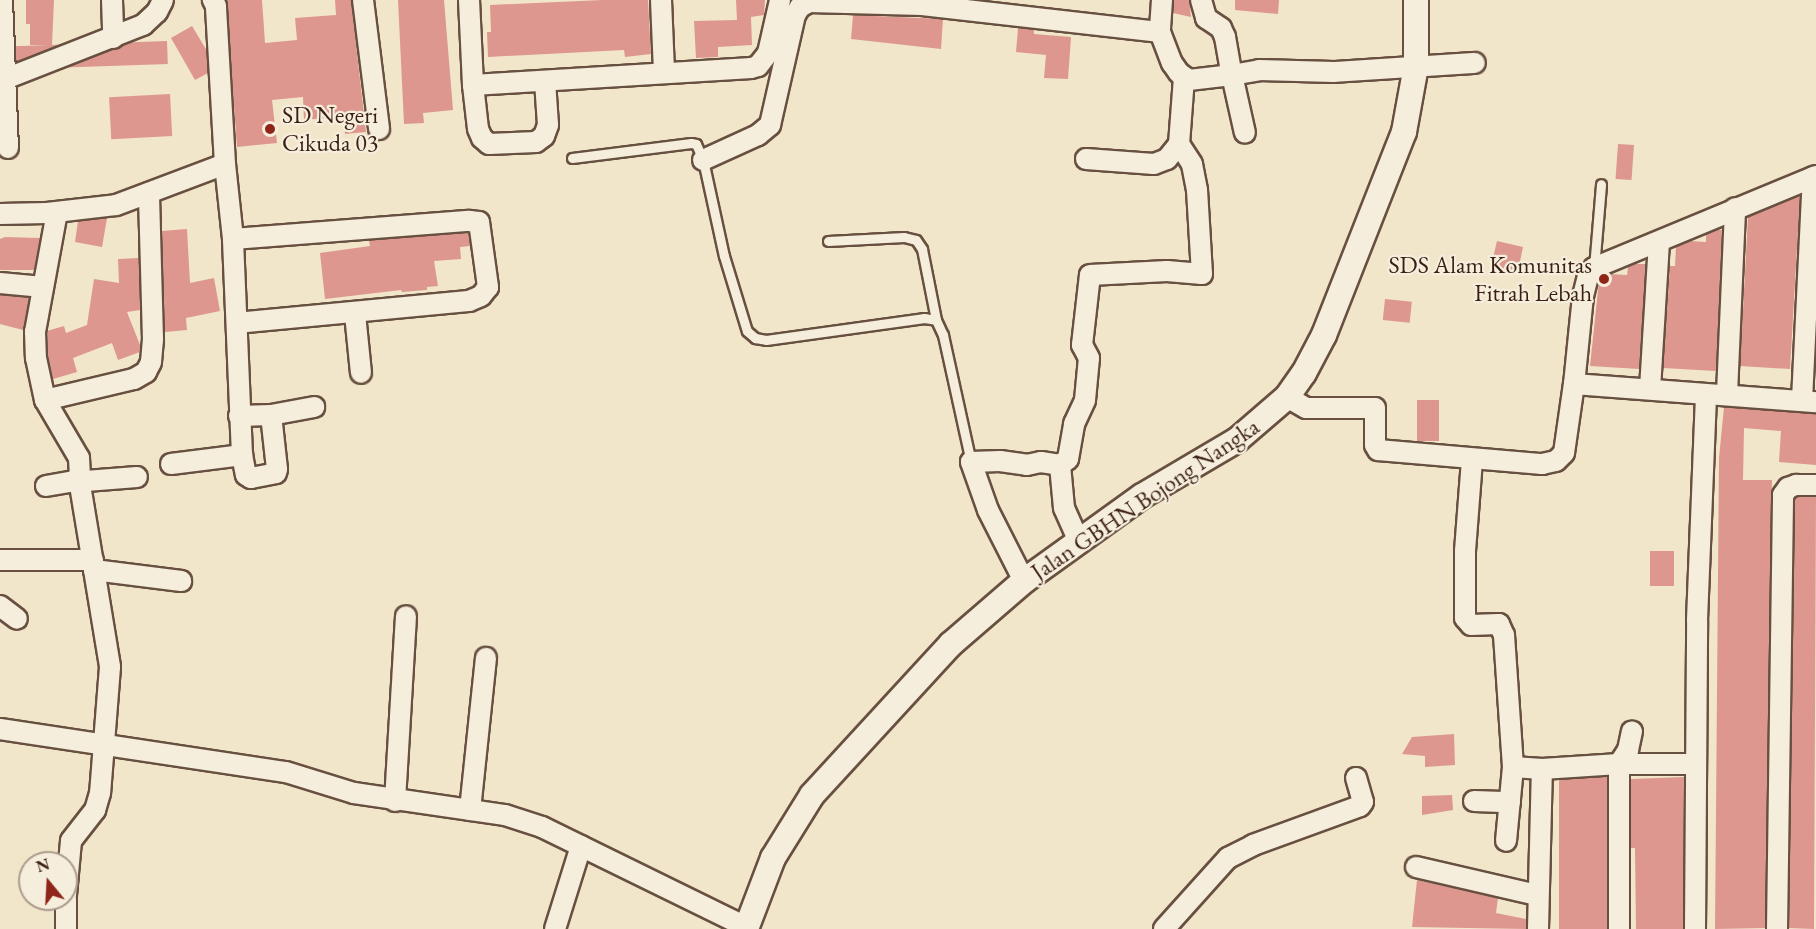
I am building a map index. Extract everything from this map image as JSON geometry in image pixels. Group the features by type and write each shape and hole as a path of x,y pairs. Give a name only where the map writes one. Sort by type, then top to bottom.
{"street":[{"path":"2,0 2,80 8,148"},
{"path":"112,0 113,38"},
{"path":"2,80 113,38 150,19 163,0"},
{"path":"213,0 216,6 225,164 233,239 242,454 246,475 251,478 276,473 278,469 271,415"},
{"path":"363,0 379,129"},
{"path":"469,0 473,85 478,129 482,138 489,144 536,142 544,136 548,125 545,81"},
{"path":"661,0 664,74"},
{"path":"473,85 758,66 768,53 780,0"},
{"path":"1086,159 1118,159 1154,164 1167,159 1179,144 1184,78 1166,51 1160,32 1162,0"},
{"path":"1202,0 1206,18 1221,28 1225,37 1245,133"},
{"name":"Jalan GBHN Bojong Nangka","path":"746,928 773,858 812,795 951,644 1024,581 1142,496 1237,440 1287,397 1304,374 1324,335 1404,132 1416,66 1416,0"},
{"path":"703,160 758,135 770,125 795,15 800,7 808,2 922,2 1160,32"},
{"path":"1184,78 1196,80 1259,70 1343,72 1475,63"},
{"path":"1024,581 988,510 971,462 1000,461 1027,465 1041,462 1060,465 1068,459 1074,424 1085,400 1089,358 1082,345 1090,275 1167,271 1202,274 1197,190 1192,164 1179,144"},
{"path":"0,214 57,212 116,204 149,194 174,181 225,164"},
{"path":"1287,397 1306,408 1376,408 1375,445 1378,450 1472,460 1542,464 1560,459 1566,448 1583,296 1588,276 1594,268 1815,176 1809,401 1574,384"},
{"path":"45,400 134,379 146,372 151,362 153,339 149,194"},
{"path":"1727,394 1735,208"},
{"path":"57,212 35,332 36,358 45,400 79,458 79,480 110,667 106,743 98,801 95,810 71,842 70,851"},
{"path":"233,239 479,222 488,287 481,296 469,301 355,314 238,323"},
{"path":"1650,389 1659,242"},
{"path":"0,283 44,287"},
{"path":"355,314 361,373"},
{"path":"1695,929 1698,574 1706,395"},
{"path":"239,416 271,415 314,406"},
{"path":"171,464 242,454"},
{"path":"1472,460 1465,551 1465,618 1471,624 1494,623 1503,630 1513,768 1506,841"},
{"path":"1060,465 1064,508 1079,542"},
{"path":"46,486 79,480 137,477"},
{"path":"1777,929 1783,495 1788,488 1796,484 1816,485"},
{"path":"0,560 93,565 181,581"},
{"path":"0,606 17,619"},
{"path":"395,801 406,616"},
{"path":"470,810 486,658"},
{"path":"0,729 106,743 286,772 354,793 395,801 505,815 542,827 746,928"},
{"path":"1619,929 1619,764 1628,750 1632,731"},
{"path":"1513,768 1696,764"},
{"path":"1538,929 1537,895 1542,769"},
{"path":"1164,929 1228,858 1254,845 1360,806 1363,802 1356,778"},
{"path":"1474,801 1510,802"},
{"path":"555,929 581,846"},
{"path":"1416,867 1537,895"},
{"path":"66,911 66,929"}],"lane":[{"path":"572,158 691,143 700,149 724,256 747,331 755,338 766,340 924,318 936,320"},
{"path":"1594,268 1601,184"},
{"path":"828,241 904,237 916,240 922,249 936,320 943,335 971,462"}],"building":[{"path":"26,0 54,0 52,45 30,45 30,24 26,24"},
{"path":"226,0 262,0 265,43 297,40 295,18 336,15 335,0 351,0 366,132 345,134 344,116 304,120 303,97 272,100 277,143 237,147"},
{"path":"398,0 444,0 453,110 423,113 424,123 404,124"},
{"path":"648,0 651,54 625,57 624,50 488,57 487,32 491,32 490,5"},
{"path":"736,0 765,0 764,15 751,17 752,45 718,47 718,57 696,58 694,21 737,20"},
{"path":"1174,0 1189,0 1191,17 1173,13"},
{"path":"1235,0 1279,0 1278,14 1235,10"},
{"path":"853,15 943,19 941,49 851,39"},
{"path":"192,26 207,51 208,73 195,80 171,38"},
{"path":"1018,28 1034,30 1034,34 1071,37 1068,79 1044,78 1046,55 1016,52"},
{"path":"167,41 168,64 14,69 13,46"},
{"path":"170,94 172,136 111,139 109,97"},
{"path":"1618,144 1634,145 1632,180 1616,179"},
{"path":"1800,196 1790,369 1740,366 1748,217"},
{"path":"107,218 102,247 75,242 78,221"},
{"path":"187,229 190,283 214,278 220,311 186,318 187,330 165,332 162,231"},
{"path":"1722,230 1716,371 1663,368 1670,266 1675,266 1676,247 1690,241 1706,242 1706,234"},
{"path":"468,233 470,246 460,247 461,259 434,261 438,286 427,287 427,290 402,292 401,290 325,299 320,253 370,246 369,241 373,240"},
{"path":"5,237 40,238 34,270 0,270 0,239"},
{"path":"1497,241 1523,247 1518,271 1498,267 1499,259 1493,258"},
{"path":"139,258 140,310 127,312 140,345 140,352 118,360 112,343 73,358 77,372 53,379 48,357 47,331 64,326 66,333 87,325 94,279 119,283 118,259"},
{"path":"1635,264 1646,264 1639,369 1590,366 1599,281 1610,274 1627,275 1628,267"},
{"path":"0,295 29,298 23,330 0,324"},
{"path":"1385,299 1412,302 1410,323 1383,320"},
{"path":"1417,400 1439,400 1439,441 1417,441"},
{"path":"1724,407 1816,414 1816,465 1779,462 1781,431 1744,428 1743,480 1772,480 1765,928 1715,929 1719,458"},
{"path":"1816,497 1814,929 1789,928 1795,499"},
{"path":"1650,551 1674,551 1674,586 1650,586"},
{"path":"1454,734 1455,765 1425,767 1425,756 1402,754 1412,737"},
{"path":"1559,777 1607,777 1607,929 1559,929"},
{"path":"1684,777 1683,929 1636,929 1635,848 1631,848 1631,779"},
{"path":"1452,795 1453,810 1422,815 1422,796"},
{"path":"1417,880 1498,898 1496,913 1526,919 1526,929 1412,927"}],"place":[{"name":"SD Negeri Cikuda 03","path":"270,129"},
{"name":"SDS Alam Komunitas Fitrah Lebah","path":"1604,279"}]}
